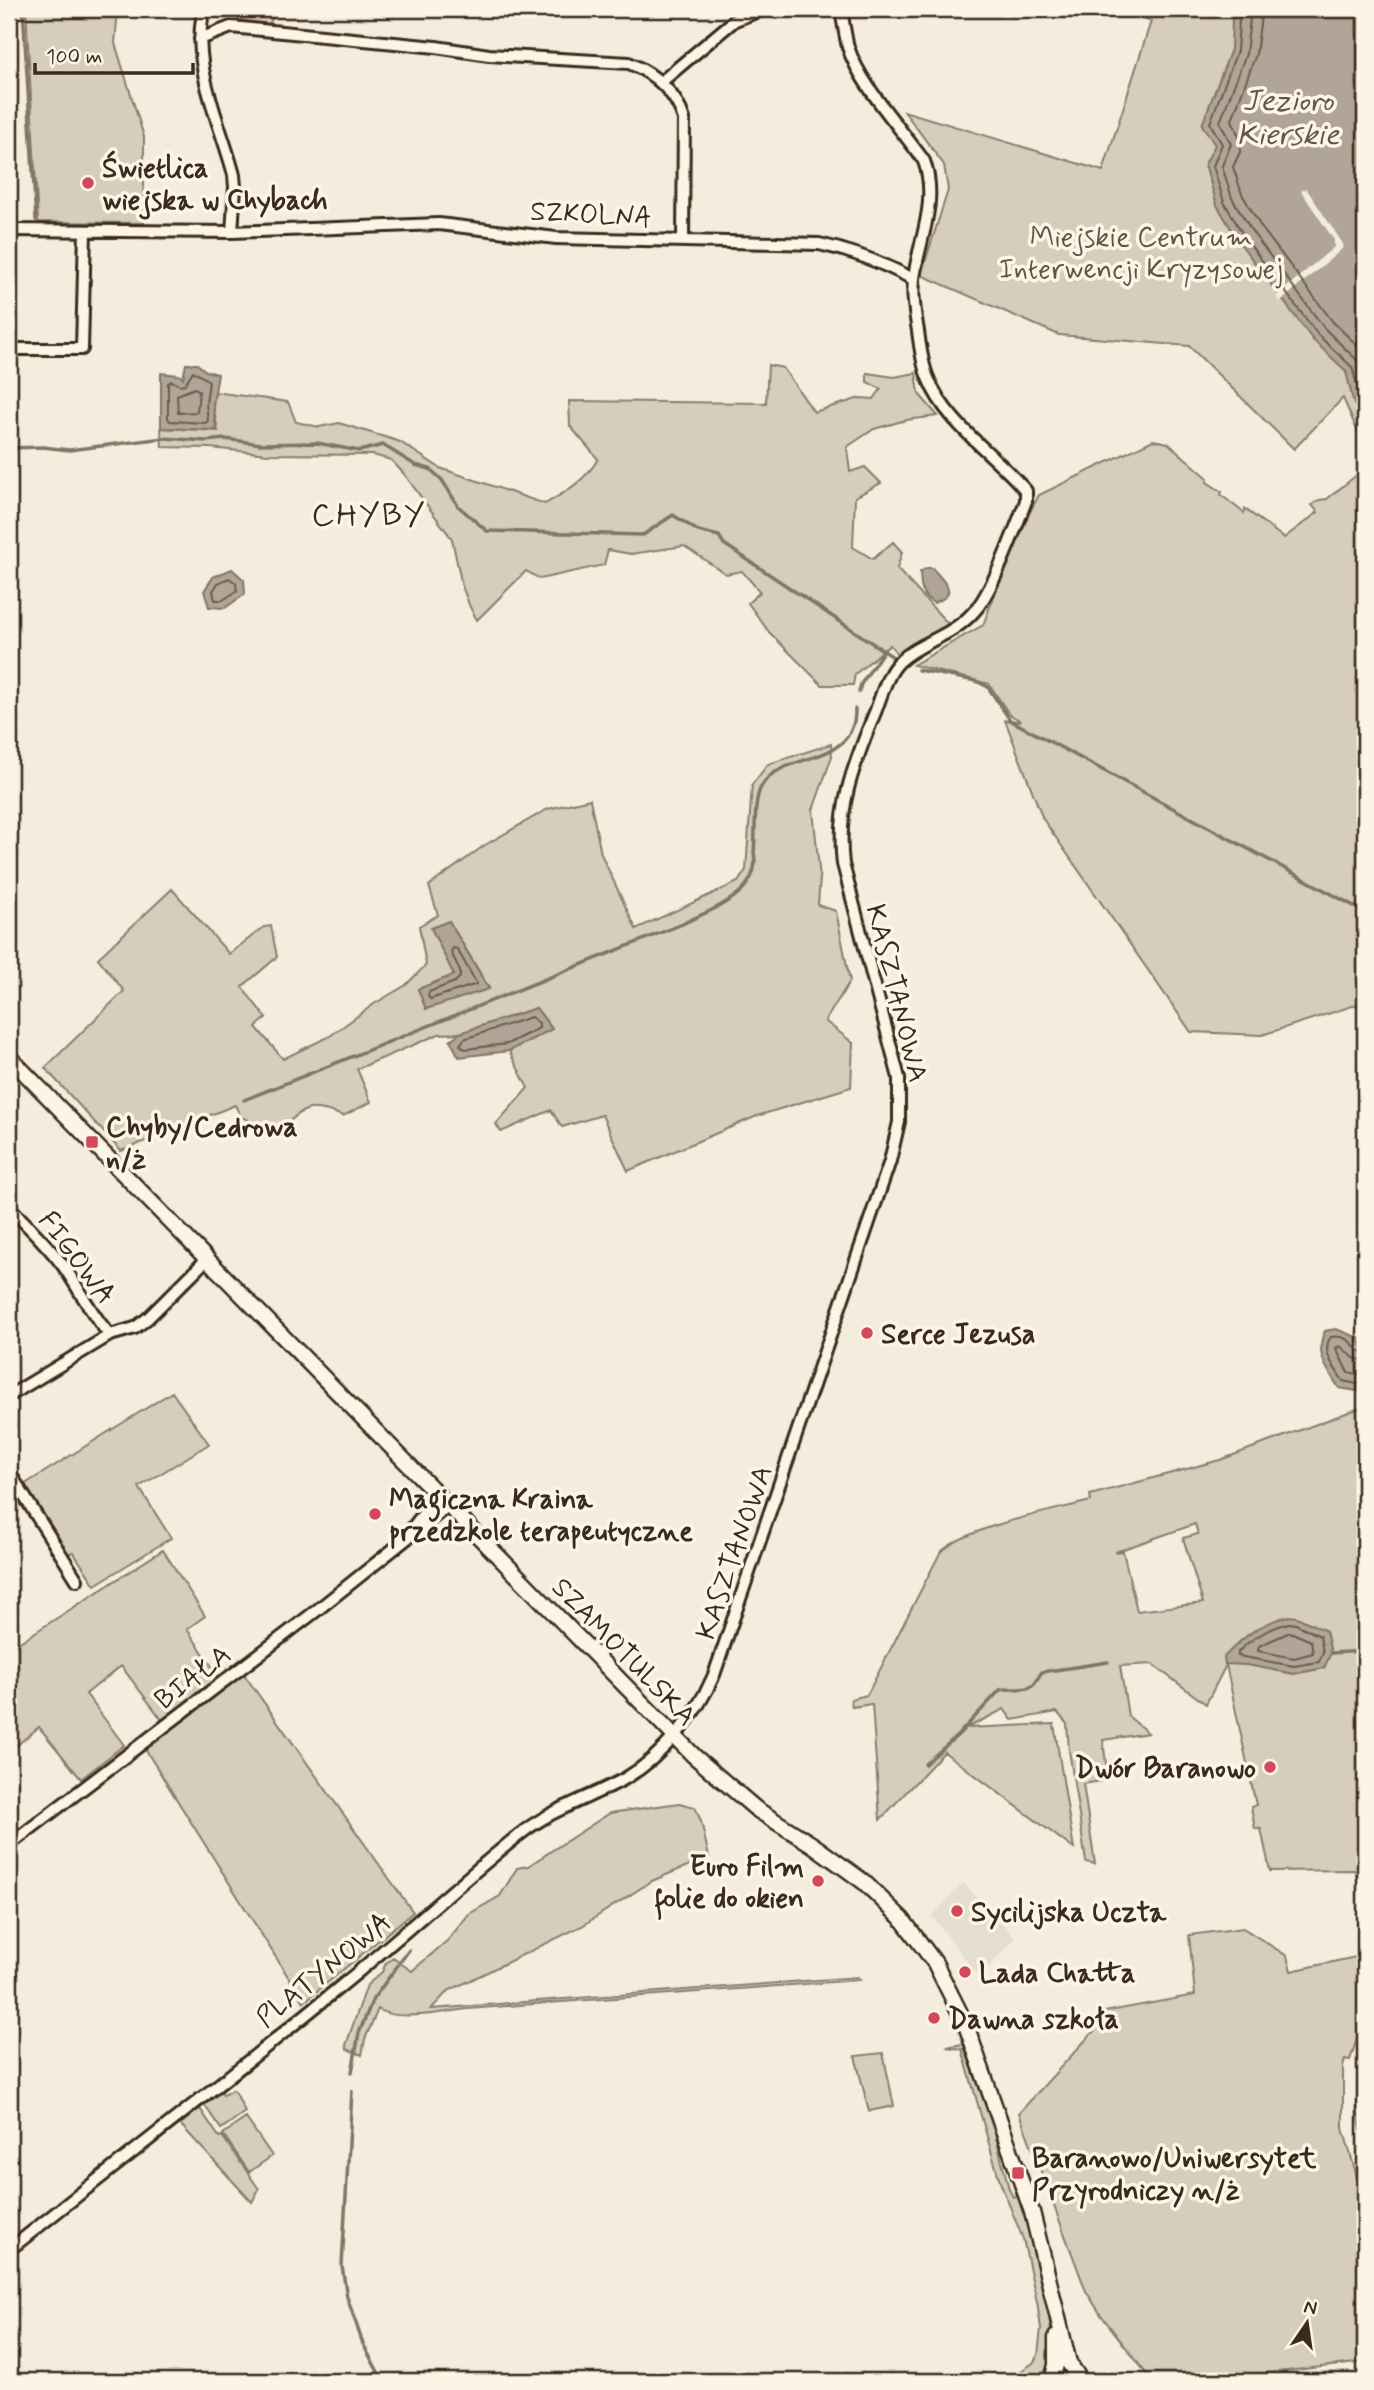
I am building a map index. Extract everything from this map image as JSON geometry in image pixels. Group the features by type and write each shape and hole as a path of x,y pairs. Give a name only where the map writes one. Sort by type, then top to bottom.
{"street":[{"path":"204,9 200,39 203,71 234,175 232,232"},
{"path":"661,82 735,20 764,9"},
{"path":"842,10 853,59 869,86 924,161 929,174 928,218 913,279"},
{"path":"200,39 231,27 436,47 489,55 629,63 646,70 661,82 680,107 684,118 683,240"},
{"name":"SZKOLNA","path":"9,230 232,232 439,224 556,238 820,244 870,258 913,279"},
{"path":"9,349 82,349 85,230"},
{"name":"KASZTANOWA","path":"673,1736 698,1707 714,1675 896,1140 900,1106 899,1079 843,864 842,811 848,783 895,667 908,655 957,628 979,606 1026,501 1026,491 948,410 927,377 912,294 913,279"},
{"name":"SZAMOTULSKA","path":"9,1057 673,1736 756,1809 864,1882 902,1919 928,1951 963,2017 1023,2184 1042,2246 1069,2363 1081,2380"},
{"name":"FIGOWA","path":"9,1207 53,1254 110,1335"},
{"path":"9,1396 110,1335 135,1328 207,1259"},
{"path":"9,1472 77,1580"},
{"name":"BIAŁA","path":"9,1845 418,1532 445,1501"},
{"name":"PLATYNOWA","path":"9,2250 333,1993 520,1834 560,1808 626,1778 660,1751 673,1736"},
{"name":"SZAMOTULSKA","path":"1051,2381 1057,2359 1056,2311"},
{"path":"1051,2381 1063,2376 1081,2380"}],"shaded area":[{"path":"963,1883 1016,1938 979,1977 932,1916"}],"green space":[{"path":"26,9 118,9 115,43 144,137 144,223 38,222"},
{"path":"217,9 279,9 269,24 216,17"},
{"name":"Miejskie Centrum Interwencji Kryzysowej","path":"1131,9 1247,9 1343,368 1365,401 1365,448 1343,398 1294,449 1189,346 1059,335 921,275 948,190 944,165 904,111 1103,171 1151,21"},
{"path":"768,365 783,368 814,412 860,398 874,399 881,389 867,382 867,373 894,377 916,373 919,394 938,416 906,420 874,429 847,447 850,472 865,467 881,483 855,497 853,547 873,559 893,542 902,552 897,569 951,627 918,640 917,644 898,655 890,645 855,674 853,685 822,685 769,632 748,603 760,592 742,571 726,574 684,546 631,554 608,550 604,565 540,579 526,571 477,620 462,586 452,539 391,460 373,455 268,454 210,448 162,447 161,428 218,431 213,404 215,392 288,402 296,422 319,427 339,423 391,439 440,468 545,504 581,479 598,459 570,426 569,401 766,403"},
{"path":"1153,440 1168,443 1208,478 1207,482 1222,492 1221,495 1284,538 1318,512 1312,505 1327,499 1359,473 1365,485 1365,1002 1262,1035 1191,1032 1043,819 1005,720 1021,721 1009,714 989,684 913,665 983,625 1017,536 1039,495"},
{"path":"831,744 832,756 813,810 820,878 818,905 836,911 850,981 825,1021 853,1043 851,1087 757,1116 628,1171 602,1115 562,1127 551,1110 501,1132 496,1124 528,1088 509,1051 552,1029 536,1008 460,1033 439,1034 357,1069 371,1102 343,1116 321,1109 307,1110 294,1117 278,1132 241,1117 235,1105 121,1151 45,1068 124,991 98,958 172,889 229,954 264,927 271,926 277,957 242,987 266,1018 256,1027 283,1059 330,1036 406,985 426,965 419,926 438,915 429,886 485,845 548,809 590,799 601,854 636,929 738,882 746,870 752,785 768,764","holes":["449,921 489,988 426,1009 418,989 454,975 432,928"]},
{"path":"172,1392 209,1444 139,1487 171,1538 95,1585 73,1552 67,1554 22,1486"},
{"path":"1365,1406 1365,1879 1357,1878 1355,1870 1270,1871 1261,1829 1255,1829 1251,1807 1256,1805 1226,1665 1206,1704 1152,1664 1120,1666 1128,1716 1148,1733 1103,1740 1107,1771 1101,1781 1083,1784 1095,1864 1086,1862 1067,1724 1057,1712 1012,1720 1004,1709 967,1728 1054,1724 1074,1849 944,1752 880,1820 872,1704 852,1707 851,1699 867,1695 940,1553 953,1543 990,1527 1091,1501 1090,1495 1220,1460","holes":["1195,1524 1198,1534 1183,1538 1203,1603 1137,1611 1123,1551 1115,1552"]},
{"path":"163,1550 205,1616 187,1629 219,1677 163,1721 121,1666 86,1694 124,1745 81,1779 39,1727 16,1746 9,1736 9,1649"},
{"path":"243,1673 413,1912 304,2002 145,1749"},
{"path":"679,1803 695,1807 709,1857 652,1881 582,1926 448,1991 431,2009 858,1977 860,1980 467,2009 408,2016 378,2009 365,2039 362,2055 347,2049 346,2045 367,1985 382,1972 386,1963 393,1958 412,1971 448,1940 469,1914 500,1896 517,1868 528,1866 610,1813"},
{"path":"1243,1928 1287,1956 1291,1971 1365,1955 1365,2025 1362,2024 1350,2060 1345,2059 1343,2067 1343,2128 1365,2196 1365,2362 1197,2381 1152,2381 1086,2291 1019,2113 1103,2021 1104,2012 1195,1995 1189,1935"},
{"path":"963,2044 992,2122 1009,2189 1013,2197 1017,2196 1024,2210 1036,2246 1048,2305 1053,2354 1052,2367 1045,2381 975,2381 1018,2373 1033,2363 1038,2355 1041,2328 1023,2239 1000,2182 962,2049 946,2047"},
{"path":"883,2053 894,2106 869,2111 855,2056"},
{"path":"1365,2056 1365,2148 1358,2114 1357,2089"},
{"path":"232,2090 245,2112 221,2129 203,2103 221,2091 223,2095"},
{"path":"199,2107 259,2189 252,2202 179,2123"},
{"path":"246,2118 272,2156 249,2172 223,2134"}],"water":[{"name":"Jezioro Kierskie","path":"1237,9 1365,9 1365,433 1346,371 1313,340 1239,242 1217,205 1205,164 1215,145 1202,125 1231,49 1232,19"},
{"path":"186,364 197,364 206,371 218,374 213,404 216,430 161,428 161,373 183,378"},
{"path":"932,568 948,587 946,595 934,603 926,597 921,586 920,572"},
{"path":"232,569 244,580 245,594 225,608 209,607 204,591 213,577"},
{"path":"449,921 489,989 426,1009 418,989 454,975 431,928"},
{"path":"536,1008 552,1029 509,1051 459,1057 450,1040 460,1033"},
{"path":"1336,1329 1359,1338 1365,1351 1365,1390 1339,1388 1323,1361 1321,1347 1325,1331"},
{"path":"1288,1616 1297,1617 1326,1631 1331,1653 1324,1668 1294,1674 1247,1665 1225,1664 1224,1657 1245,1637 1260,1627"}],"pier":[{"path":"1306,188 1343,244 1342,249 1280,302 1276,296 1334,247 1334,240 1301,191"}],"waterway":[{"path":"23,9 36,220"},
{"path":"9,448 43,447 69,450 164,438 206,441 225,439 261,444 317,443 359,451 383,445 415,465 430,469 442,480 458,506 487,531 643,535 673,515 698,531 719,536 724,544 893,657"},
{"path":"859,692 861,684 884,650"},
{"path":"918,670 976,681 988,687 1010,720 1365,912"},
{"path":"244,1100 680,925 732,899 750,879 754,867 756,810 761,787 770,776 781,769 836,747 846,738 853,725 855,709"},
{"path":"1331,1653 1365,1651"},
{"path":"925,1764 958,1735 1000,1690 1025,1689 1033,1685 1042,1672 1108,1662"},
{"path":"352,2072 359,2033 373,1999 409,1950"},
{"path":"352,2091 342,2266 347,2297 363,2344 383,2381"}],"place":[{"name":"Świetlica wiejska w Chybach","path":"88,183"},
{"name":"Chyby/Cedrowa n/ż","path":"92,1142"},
{"name":"Serce Jezusa","path":"867,1333"},
{"name":"Magiczna Kraina przedzkole terapeutyczne","path":"375,1514"},
{"name":"Dwór Baranowo","path":"1270,1767"},
{"name":"Euro Film folie do okien","path":"818,1881"},
{"name":"Sycilijska Uczta","path":"957,1911"},
{"name":"Lada Chatta","path":"965,1972"},
{"name":"Dawna szkoła","path":"934,2018"},
{"name":"Baranowo/Uniwersytet Przyrodniczy n/ż","path":"1018,2173"}],"district":[{"name":"CHYBY","path":"369,514"}]}
